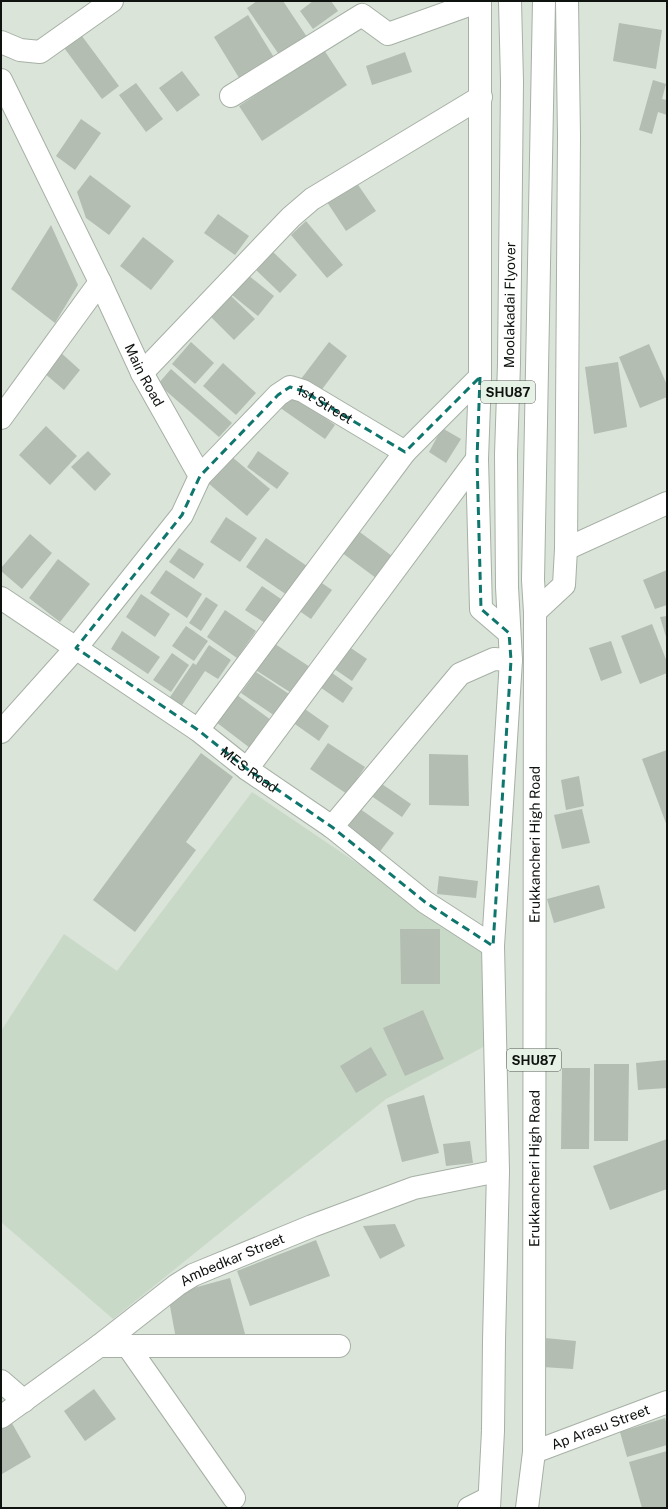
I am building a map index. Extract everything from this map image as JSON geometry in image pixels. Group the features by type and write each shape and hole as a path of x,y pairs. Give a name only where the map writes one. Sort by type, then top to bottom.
{"street":[{"path":"1,42 20,50 40,52 112,1"},
{"path":"231,96 362,15 388,34 480,1 480,377 477,459 481,609 509,633"},
{"name":"Moolakadai Flyover","path":"509,633 507,587 506,454 511,197 512,82 510,1"},
{"name":"Moolakadai Flyover","path":"535,612 533,580 544,1"},
{"path":"535,612 564,585 566,549 569,136 567,1"},
{"name":"Main Road","path":"1,80 100,282 142,373 200,476"},
{"path":"142,373 291,217 312,199 481,97"},
{"path":"1,418 100,282"},
{"path":"198,730 405,452 480,377"},
{"name":"1st Street","path":"200,476 278,395 290,387 304,391 405,452"},
{"path":"247,769 477,459"},
{"path":"1,732 76,648 182,515 200,476"},
{"path":"566,549 667,503"},
{"name":"MES Road","path":"1,598 198,730 247,769 332,826 425,902 493,946"},
{"name":"Erukkancheri High Road","path":"527,1508 534,1452 535,612"},
{"name":"SHU87","path":"489,1503 493,1430 498,1171 493,946 511,660 509,633"},
{"path":"332,826 460,674 494,659 511,660"},
{"name":"Ambedkar Street","path":"1,1417 99,1346 177,1285 193,1275 312,1226 414,1188 498,1171"},
{"path":"127,1345 234,1498"},
{"path":"99,1346 339,1346"},
{"path":"1,1381 24,1401"},
{"name":"Ap Arasu Street","path":"534,1452 667,1402"},
{"path":"469,1508 489,1503"}],"highlighted area":[{"path":"480,377 477,459 481,609 509,633 511,660 493,946 425,902 332,827 247,769 198,730 76,648 182,515 200,476 278,395 290,387 303,391 405,452"}],"shaded area":[{"path":"252,792 481,947 487,1045 386,1099 113,1319 1,1222 1,1031 64,934 117,971"}],"building":[{"path":"257,1 283,1 307,37 280,56 247,8"},
{"path":"313,1 331,1 338,11 313,29 300,11"},
{"path":"248,15 275,59 241,81 214,37"},
{"path":"619,23 662,30 656,69 613,61"},
{"path":"79,32 119,86 102,99 62,45"},
{"path":"324,50 347,85 262,141 239,106"},
{"path":"405,52 412,72 372,85 366,66"},
{"path":"182,71 200,95 177,112 159,88"},
{"path":"653,80 666,84 662,99 667,100 667,115 658,112 652,134 639,130"},
{"path":"136,83 163,119 146,132 119,95"},
{"path":"81,119 101,133 75,170 56,156"},
{"path":"90,175 131,206 109,235 86,218 77,192"},
{"path":"354,179 376,211 346,231 325,199"},
{"path":"218,214 249,236 235,255 204,233"},
{"path":"306,221 343,265 327,278 291,235"},
{"path":"51,225 78,285 55,323 11,289"},
{"path":"143,237 174,261 151,290 120,266"},
{"path":"272,251 297,275 280,293 255,269"},
{"path":"248,275 274,296 258,316 232,295"},
{"path":"229,294 255,319 234,340 209,315"},
{"path":"191,342 214,363 195,384 172,364"},
{"path":"329,342 347,356 320,392 301,379"},
{"path":"649,344 667,385 667,397 640,408 619,357"},
{"path":"60,352 80,370 64,390 43,372"},
{"path":"618,362 627,427 594,434 585,367"},
{"path":"223,363 256,393 236,415 203,386"},
{"path":"171,369 232,423 219,437 158,384"},
{"path":"290,393 335,425 325,439 279,407"},
{"path":"46,426 77,456 50,485 19,455"},
{"path":"442,428 461,439 446,463 429,452"},
{"path":"88,451 111,474 95,491 71,467"},
{"path":"258,451 289,473 277,489 247,467"},
{"path":"231,456 270,489 247,516 208,483"},
{"path":"226,517 257,538 240,562 210,542"},
{"path":"357,530 392,556 376,578 341,552"},
{"path":"30,534 52,553 22,589 1,571 1,568"},
{"path":"266,538 307,566 287,595 246,567"},
{"path":"179,548 204,564 194,579 169,562"},
{"path":"58,559 90,584 60,622 29,598"},
{"path":"166,570 202,594 187,618 150,593"},
{"path":"667,570 667,605 655,609 643,580"},
{"path":"316,579 332,590 311,619 295,608"},
{"path":"262,586 281,599 265,623 245,610"},
{"path":"141,594 170,614 155,637 126,617"},
{"path":"206,597 218,605 201,631 189,623"},
{"path":"225,610 256,631 237,658 207,637"},
{"path":"667,616 667,640 660,617"},
{"path":"652,624 667,662 667,673 640,684 621,636"},
{"path":"186,626 208,641 194,661 172,646"},
{"path":"122,631 160,657 148,674 111,649"},
{"path":"611,641 622,673 601,681 589,648"},
{"path":"272,642 310,667 293,694 254,669"},
{"path":"345,644 367,659 352,681 330,666"},
{"path":"209,645 231,660 218,679 205,671 180,708 168,700 193,663 196,665"},
{"path":"172,653 189,665 171,692 153,680"},
{"path":"328,670 353,688 343,703 317,685"},
{"path":"256,672 289,694 275,716 241,693"},
{"path":"237,695 271,720 250,748 216,722"},
{"path":"302,707 329,726 319,741 292,722"},
{"path":"328,743 365,767 347,794 310,769"},
{"path":"667,750 667,826 642,759"},
{"path":"201,753 233,777 186,842 196,850 135,932 93,900"},
{"path":"429,754 468,755 469,806 429,805"},
{"path":"579,776 584,806 566,810 561,780"},
{"path":"376,780 411,804 402,817 367,793"},
{"path":"356,806 394,833 378,854 341,827"},
{"path":"582,809 590,843 562,849 554,815"},
{"path":"439,876 478,881 476,898 437,894"},
{"path":"599,885 605,908 554,923 547,899"},
{"path":"400,929 440,929 440,984 401,984"},
{"path":"423,1010 444,1059 405,1076 383,1028"},
{"path":"371,1047 387,1075 356,1093 340,1066"},
{"path":"667,1060 667,1088 638,1090 636,1063"},
{"path":"594,1064 629,1064 628,1141 594,1141"},
{"path":"562,1068 590,1068 589,1149 561,1149"},
{"path":"424,1095 439,1153 402,1162 387,1105"},
{"path":"667,1139 667,1189 610,1210 593,1166"},
{"path":"470,1141 473,1163 446,1166 443,1144"},
{"path":"395,1224 405,1246 380,1259 363,1226"},
{"path":"316,1240 330,1276 250,1306 237,1271"},
{"path":"230,1278 245,1334 176,1339 168,1295"},
{"path":"545,1338 576,1341 573,1369 543,1367"},
{"path":"94,1389 116,1419 85,1441 64,1411"},
{"path":"9,1418 31,1457 2,1474 1,1422"},
{"path":"665,1418 667,1425 667,1445 627,1457 620,1432"},
{"path":"667,1451 667,1508 642,1508 629,1462"}]}
